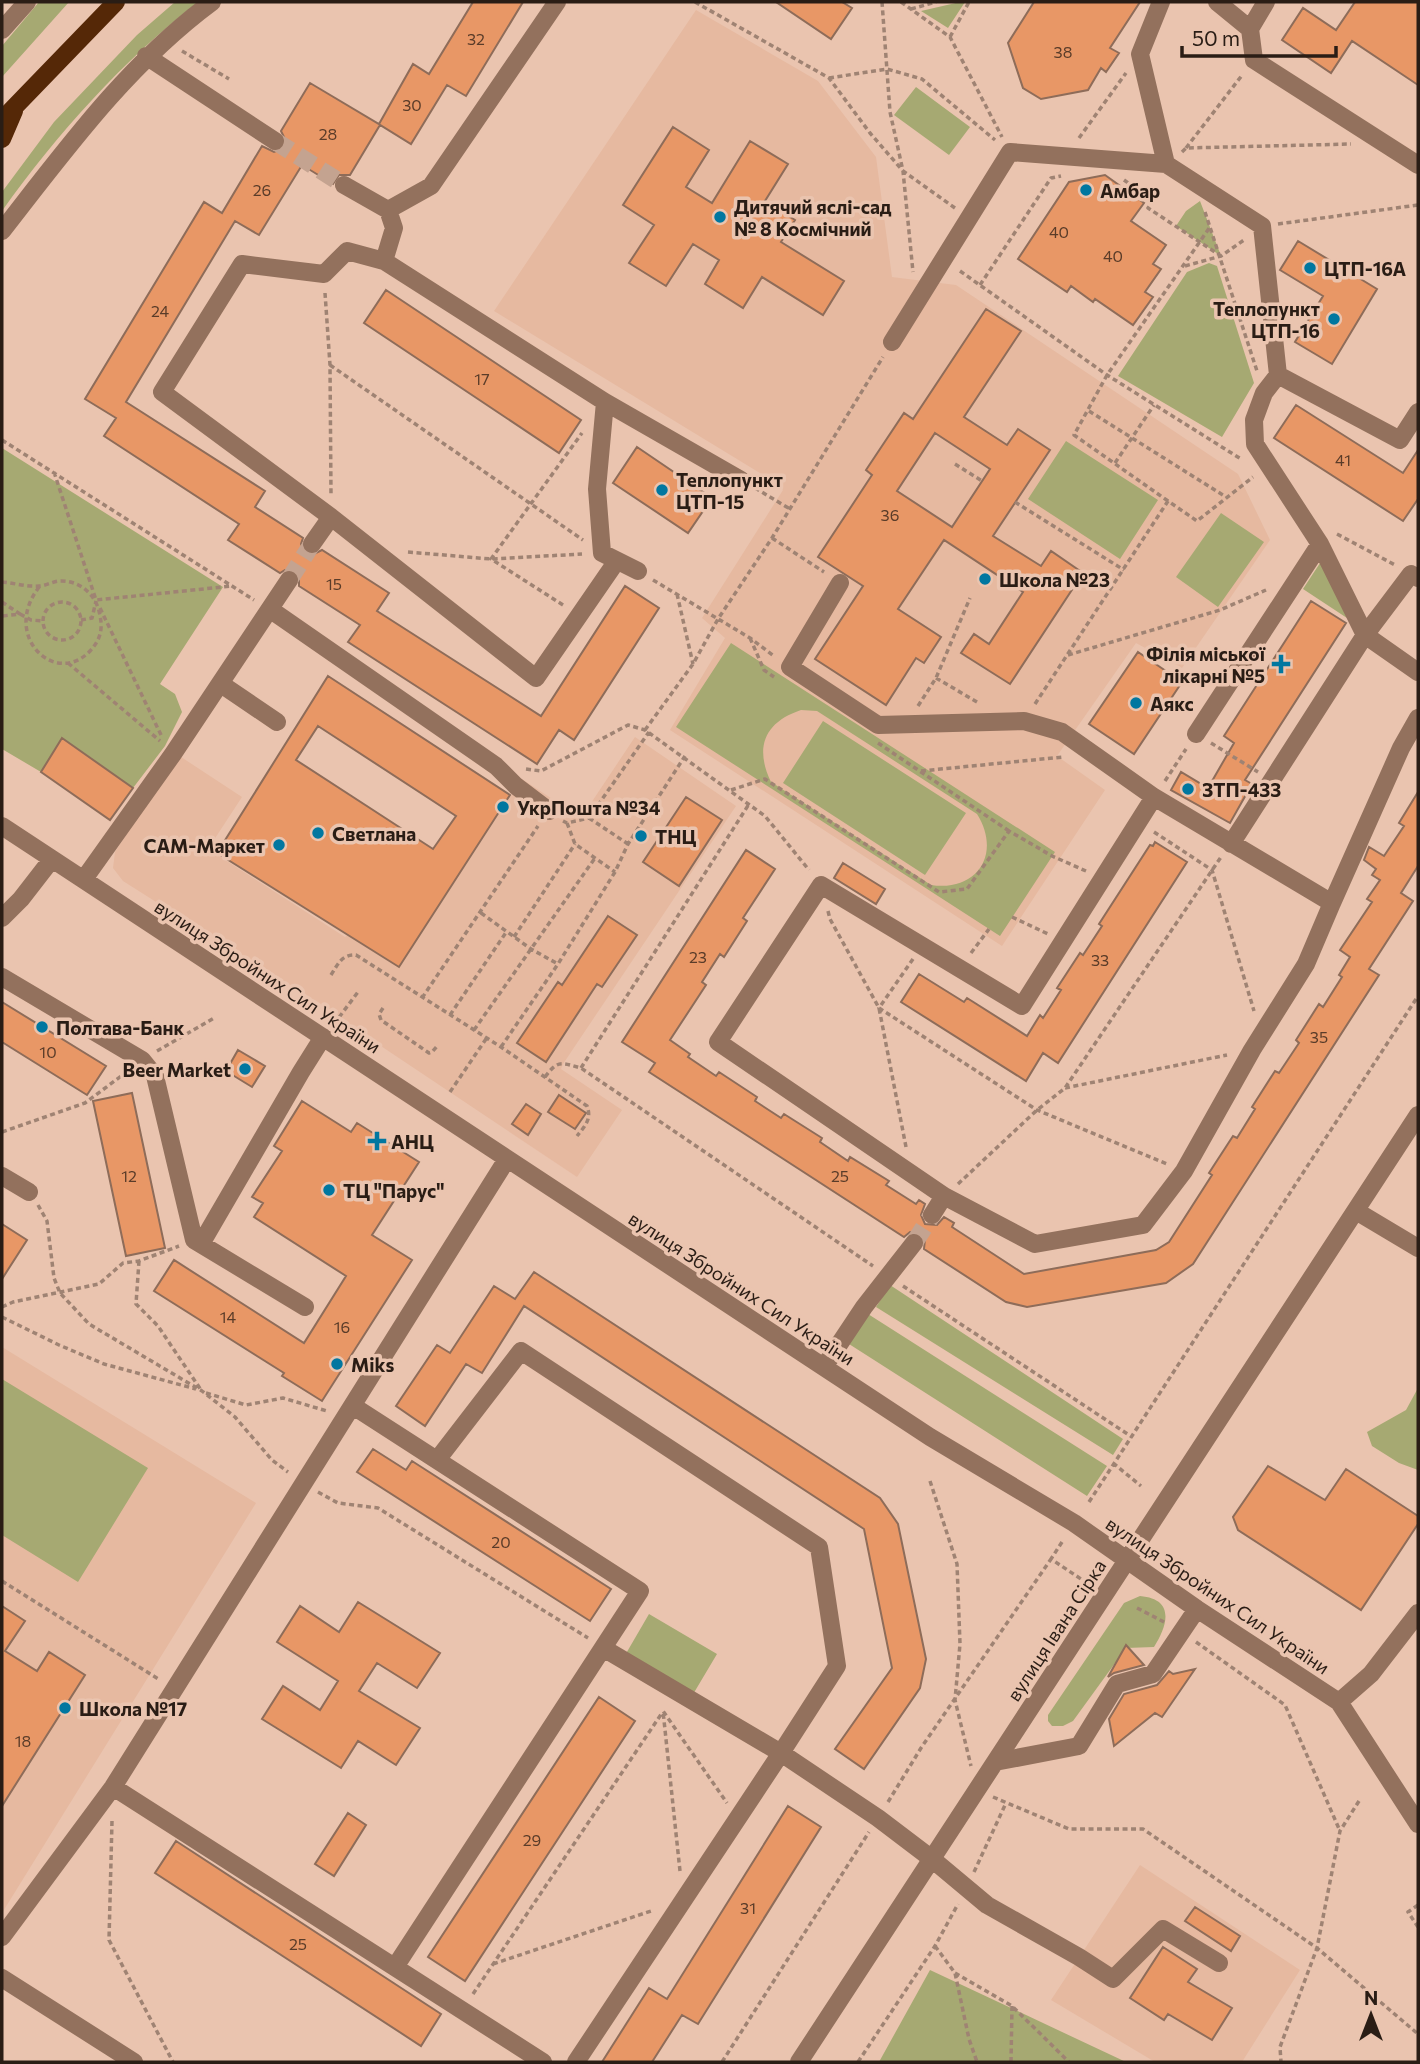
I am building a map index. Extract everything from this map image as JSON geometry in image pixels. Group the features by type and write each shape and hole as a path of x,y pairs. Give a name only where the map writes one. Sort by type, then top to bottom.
{"main road":[{"path":"2,120 116,2"},
{"path":"2,139 17,105"}],"street":[{"path":"2,30 27,2"},
{"path":"2,231 82,129 146,56 212,2"},
{"path":"388,210 431,186 557,2"},
{"path":"1161,2 1140,54 1166,164"},
{"path":"1217,2 1250,29"},
{"path":"1266,2 1250,29 1254,60 1418,165"},
{"path":"146,56 275,141"},
{"path":"892,342 1010,152 1166,164 1262,226 1278,375 1264,393 1254,420 1255,444 1264,468 1320,544 1365,635 1418,672"},
{"path":"344,185 388,210 394,228 384,261"},
{"path":"605,402 597,489 609,557 579,616 536,678 331,517 162,391 242,264 324,274 347,251 384,261 605,402 741,480"},
{"path":"1278,375 1400,440 1418,412"},
{"path":"312,544 331,517"},
{"path":"1196,734 1320,544"},
{"path":"609,557 638,571"},
{"path":"1231,844 1365,635 1415,576"},
{"path":"84,879 221,684 289,580"},
{"path":"841,583 790,667 878,725 1024,721 1062,732 1154,797 1332,903"},
{"path":"271,610 496,766 516,786 549,811"},
{"path":"221,684 277,722"},
{"path":"1154,797 1022,1006 821,886 718,1042 944,1196 1035,1244 1143,1225 1184,1171 1257,1043 1306,964 1401,748 1418,718"},
{"name":"вулиця Збройних Сил України","path":"2,826 930,1437 1074,1523 1197,1609 1339,1702 1418,1824"},
{"path":"2,918 21,899 52,859"},
{"path":"2,977 142,1060 155,1076 197,1242 305,1307"},
{"path":"197,1242 323,1037"},
{"name":"вулиця Івана Сірка","path":"799,2062 1418,1115"},
{"path":"2,1937 113,1787 507,1158"},
{"path":"2,1176 29,1192"},
{"path":"932,1215 944,1196"},
{"path":"1356,1211 1418,1248"},
{"path":"824,1367 864,1307 914,1242"},
{"path":"437,1460 521,1351 820,1548 836,1666 576,2062"},
{"path":"350,1411 437,1460 640,1591 395,1967"},
{"path":"995,1762 1079,1746 1117,1684 1153,1674 1197,1609"},
{"path":"1339,1702 1371,1674 1418,1613"},
{"path":"603,1648 781,1753 878,1818 987,1905 1113,1979 1163,1929 1219,1962"},
{"path":"113,1787 543,2062"},
{"path":"2,1978 134,2062"}],"path":[{"path":"695,2 829,78 870,133 903,171 968,218"},
{"path":"883,2 890,112 903,171 916,302"},
{"path":"901,2 950,37 1010,152"},
{"path":"911,9 936,2"},
{"path":"950,37 969,2"},
{"path":"163,40 229,79"},
{"path":"980,285 1051,177 1140,54"},
{"path":"1166,164 1186,148 1254,60"},
{"path":"829,78 887,69 922,79 1010,152"},
{"path":"1186,148 1383,143"},
{"path":"1051,177 1063,176"},
{"path":"1121,177 1153,201 1148,208 1221,256"},
{"path":"1195,184 1221,256 1264,393"},
{"path":"1183,267 1221,256 1262,226 1418,205"},
{"path":"942,258 1107,375 1264,468 1197,520 1074,435 1107,375 1210,227"},
{"path":"324,274 330,365 331,517"},
{"path":"496,766 541,771 628,725 645,730 693,664 718,619 772,538 892,342"},
{"path":"330,365 609,557"},
{"path":"1115,463 1154,405"},
{"path":"1088,411 1226,498"},
{"path":"491,559 583,432"},
{"path":"2,440 271,610"},
{"path":"955,464 982,481"},
{"path":"21,634 31,651 48,662 68,663 85,656 97,643 103,626 54,472"},
{"path":"741,480 790,509"},
{"path":"1024,721 1168,501"},
{"path":"1016,502 1124,570"},
{"path":"1301,515 1415,576"},
{"path":"772,538 841,583"},
{"path":"373,550 491,559 609,557"},
{"path":"491,559 579,616"},
{"path":"638,571 718,619 790,667"},
{"path":"1066,656 1220,610 1299,575"},
{"path":"2,582 40,586 60,580 81,585 96,600 165,746 68,663"},
{"path":"20,624 20,614 27,598 40,586"},
{"path":"96,600 232,586"},
{"path":"677,594 693,664"},
{"path":"906,726 936,678 970,598"},
{"path":"81,620 92,618 96,600"},
{"path":"2,602 31,620 43,621"},
{"path":"65,602 79,612 81,620 79,629 66,639 50,636 43,621 49,606 65,602"},
{"path":"2,616 20,614"},
{"path":"936,678 977,703"},
{"path":"567,823 589,818 649,732"},
{"path":"1154,797 1196,734 1272,780"},
{"path":"921,771 1093,754"},
{"path":"501,1047 558,964 615,872 628,844 685,756"},
{"path":"731,790 765,779 939,892 967,889 1009,831 1052,856 1101,878"},
{"path":"581,1068 749,803"},
{"path":"422,998 549,811 567,823 575,844 615,872"},
{"path":"589,818 628,844"},
{"path":"1065,1088 1257,1043 1212,870 1138,821"},
{"path":"514,937 575,844"},
{"path":"944,1196 1037,1110 1065,1088 1231,844"},
{"path":"474,1030 595,858"},
{"path":"481,913 531,949 558,964"},
{"path":"1012,917 1063,941"},
{"path":"959,968 989,929"},
{"path":"450,1016 506,931"},
{"path":"922,946 879,1008 1037,1110 1184,1171"},
{"path":"331,975 341,959 348,955 356,956 501,1047 587,1106 590,1114 588,1121 578,1136"},
{"path":"323,1037 358,992"},
{"path":"1089,1502 1418,996"},
{"path":"383,1008 379,1014 381,1020 419,1046 432,1052 438,1045"},
{"path":"2,1132 85,1103 142,1060 214,1018"},
{"path":"450,1092 487,1038"},
{"path":"545,1077 558,1063 581,1068 1132,1437"},
{"path":"29,1192 47,1221 54,1278 60,1293 89,1324 202,1391 235,1417 272,1460 304,1484 338,1503 378,1508 603,1648"},
{"path":"2,1307 13,1302 99,1284 123,1264 197,1242"},
{"path":"139,1261 136,1304 158,1326 202,1391"},
{"path":"2,1317 104,1364 246,1405 283,1398 350,1411"},
{"path":"1113,1464 1141,1486"},
{"path":"930,1481 957,1564 960,1644 955,1700 977,1790 1069,1829 1143,1829 1317,1948 1418,2034"},
{"path":"1062,1542 1051,1559 1081,1579"},
{"path":"2,1581 174,1689"},
{"path":"1137,1608 1181,1632 1285,1704 1340,1831"},
{"path":"462,2011 676,1690"},
{"path":"663,1712 737,1818"},
{"path":"493,1964 684,1900 663,1712"},
{"path":"113,1787 109,1940 173,2062"},
{"path":"1281,2062 1280,2047 1317,1948 1340,1831 1359,1801"},
{"path":"1418,1905 1408,1912 1418,1927"},
{"path":"858,2062 935,1946 955,1973 1012,2006 1069,2062"},
{"path":"955,1973 969,2039 977,2062"},
{"path":"1011,2062 1012,2006"}],"shaded area":[{"name":"Школа №23","path":"696,10 818,81 876,157 892,277 956,285 1238,474 1270,540 1182,668 1136,643 1057,756 1105,790 1002,946 670,730 725,638 702,618 783,490 768,478 494,311"},
{"path":"635,737 736,806 563,1064 561,1069 622,1110 577,1177 339,1018 123,881 113,868 115,852 178,755 242,797 208,849 345,937 348,935 399,967 522,779 581,818"},
{"name":"Школа №17","path":"2,1347 256,1503 2,1913"},
{"path":"1140,1865 1300,1970 1242,2062 1155,2062 1051,2000"}],"green space":[{"path":"39,2 69,2 2,77 2,46"},
{"path":"175,2 198,2 143,48 92,99 45,154 2,211 2,192 54,122 137,35"},
{"path":"965,2 948,28 921,11"},
{"path":"916,87 970,127 949,155 894,115"},
{"path":"1200,201 1221,256 1176,226 1186,211"},
{"path":"1209,263 1217,266 1254,383 1222,437 1118,376 1187,272"},
{"path":"1066,441 1158,500 1120,559 1028,499"},
{"path":"2,448 223,587 160,684 175,694 182,712 165,746 133,788 63,739 41,772 2,749"},
{"path":"1221,513 1264,542 1218,607 1176,577"},
{"path":"1322,560 1347,618 1303,589"},
{"path":"731,643 1055,852 1000,936 676,727","holes":["801,710 817,711 977,814 984,829 986,856 981,867 972,876 947,886 931,885 771,782 763,758 766,737 771,729 779,721"]},
{"path":"823,721 966,813 925,875 783,783"},
{"path":"890,1285 1123,1439 1113,1455 876,1307"},
{"path":"868,1314 1107,1466 1087,1496 849,1344"},
{"path":"2,1379 148,1468 78,1582 2,1535"},
{"path":"1418,1388 1418,1470 1399,1463 1372,1446 1367,1432 1406,1410"},
{"path":"1140,1596 1159,1602 1164,1608 1163,1630 1154,1647 1126,1648 1073,1721 1063,1726 1052,1726 1048,1715 1124,1603"},
{"path":"649,1614 717,1654 692,1696 624,1657"},
{"path":"930,1970 1126,2062 879,2062"}],"building":[{"path":"473,2 523,2 466,96 447,85 411,144 380,125 350,175 339,175 333,184 302,165 259,235 235,221 126,402 265,491 255,507 303,538 301,544 305,553 312,555 322,550 389,593 377,611 541,716 625,586 659,608 574,740 559,730 537,764 348,642 360,625 299,586 299,576 295,570 280,573 228,540 239,524 104,436 116,418 85,399 204,202 222,213 262,146 274,152 284,148 286,141 281,131 310,83 379,124 413,64 429,74"},
{"path":"776,2 842,2 852,8 831,39"},
{"path":"1034,2 1140,2 1110,48 1119,53 1106,72 1101,68 1088,90 1041,99 1023,88 1008,43"},
{"path":"1355,2 1418,2 1418,85 1352,41 1331,73 1282,40 1303,8 1336,30"},
{"path":"673,127 709,150 686,187 712,203 750,141 788,164 765,201 795,220 781,242 844,281 823,315 762,277 743,308 705,284 719,260 693,244 666,286 629,263 654,225 623,205"},
{"path":"1105,175 1144,203 1131,221 1166,245 1153,264 1161,269 1145,292 1153,297 1133,325 1071,286 1067,292 1018,259 1069,182"},
{"name":"Теплопункт ЦТП-16","path":"1298,241 1377,289 1332,364 1295,342 1323,296 1280,270"},
{"path":"386,290 581,420 559,453 364,323"},
{"path":"986,309 1021,331 964,417 1007,445 1018,429 1050,450 993,536 1041,566 1051,551 1083,573 1010,684 961,653 974,634 989,644 1023,592 944,540 898,609 941,637 924,663 916,658 886,705 815,659 863,586 818,557 872,475 866,470 904,413 913,419","holes":["935,433 990,469 952,527 897,491"]},
{"path":"1296,405 1403,473 1418,450 1418,499 1403,521 1274,438"},
{"name":"Теплопункт ЦТП-15","path":"637,447 712,498 688,533 613,483"},
{"path":"1311,601 1346,623 1245,780 1252,784 1230,823 1171,790 1181,772 1208,788 1234,743 1224,736"},
{"name":"Аякс","path":"1138,652 1182,682 1134,754 1089,724"},
{"name":"Светлана","path":"328,676 510,795 399,967 217,853","holes":["318,726 456,816 433,849 296,760"]},
{"path":"62,738 133,788 110,820 41,772"},
{"path":"1418,792 1418,866 1401,893 1413,901 1369,969 1379,975 1193,1264 1166,1283 1027,1307 1006,1302 924,1249 925,1239 920,1234 910,1232 904,1237 649,1072 655,1063 622,1042 746,850 775,869 743,918 747,921 724,957 720,954 702,982 706,985 670,1040 690,1054 688,1057 716,1076 719,1072 757,1097 755,1101 781,1118 784,1114 822,1138 820,1142 848,1161 850,1157 889,1181 886,1185 916,1204 919,1200 925,1204 921,1215 925,1224 937,1225 944,1217 954,1223 952,1227 1024,1274 1156,1250 1169,1242 1212,1175 1209,1173 1233,1136 1237,1138 1255,1109 1252,1107 1275,1071 1279,1073 1299,1043 1296,1040 1319,1004 1323,1007 1342,977 1339,975 1350,957 1340,950 1372,902 1367,899 1380,880 1372,875 1376,869 1364,860 1369,847 1384,856 1404,826 1399,823"},
{"path":"686,797 722,820 679,886 643,862"},
{"path":"1155,842 1187,862 1058,1063 1043,1053 1026,1081 901,1002 919,974 964,1002 967,998 1027,1036 1040,1015 1043,1018 1061,990 1057,988 1080,953 1083,955 1102,926 1099,924 1150,845 1153,846"},
{"path":"843,863 885,889 876,904 834,878"},
{"path":"608,916 637,935 602,987 597,984 546,1062 517,1043 558,982 562,985"},
{"path":"2,1002 106,1066 87,1095 2,1042"},
{"name":"Beer Market","path":"238,1050 265,1066 252,1087 226,1071"},
{"path":"132,1093 165,1248 126,1256 93,1101"},
{"path":"559,1095 586,1113 575,1129 548,1112"},
{"path":"302,1101 351,1132 357,1123 419,1162 372,1235 412,1260 322,1401 282,1376 284,1373 154,1291 174,1260 304,1343 346,1276 254,1217 263,1203 252,1197 282,1151 274,1146"},
{"path":"526,1104 541,1114 528,1135 512,1124"},
{"path":"2,1224 27,1240 2,1279"},
{"path":"534,1272 880,1498 898,1524 926,1659 920,1688 864,1769 835,1749 892,1668 864,1529 524,1306 482,1373 466,1364 425,1426 396,1406 437,1345 450,1353 494,1286 515,1299"},
{"path":"373,1449 406,1470 412,1461 611,1589 590,1621 357,1472"},
{"path":"1268,1466 1325,1500 1346,1469 1418,1516 1418,1524 1361,1610 1238,1530 1233,1517"},
{"path":"358,1602 440,1653 417,1688 377,1663 359,1691 420,1728 396,1765 358,1741 341,1768 262,1719 283,1686 320,1710 338,1681 277,1642 300,1606 339,1632"},
{"path":"2,1606 25,1621 5,1651 37,1671 49,1652 85,1675 2,1806"},
{"path":"1126,1645 1144,1665 1108,1677"},
{"path":"1195,1669 1162,1717 1155,1713 1114,1746 1109,1719 1124,1694 1157,1685 1169,1671 1173,1674"},
{"path":"599,1697 635,1721 465,1981 428,1957"},
{"path":"788,1806 821,1827 698,2024 682,2015 652,2062 602,2062 649,1988 667,1999"},
{"path":"348,1813 366,1825 334,1876 315,1864"},
{"path":"176,1841 441,2014 421,2046 155,1873"},
{"path":"1195,1907 1240,1936 1231,1951 1185,1921"},
{"path":"1163,1947 1197,1969 1188,1982 1232,2008 1212,2040 1168,2014 1164,2020 1130,1998"}],"tunnel":[{"path":"275,141 344,185"},
{"path":"289,580 312,544"},
{"path":"914,1243 932,1215"}],"place":[{"name":"Амбар","path":"1086,190"},
{"name":"Дитячий яслі-сад № 8 Космічний","path":"720,217"},
{"name":"ЦТП-16А","path":"1310,268"},
{"name":"Теплопункт ЦТП-16","path":"1334,319"},
{"name":"Теплопункт ЦТП-15","path":"662,490"},
{"name":"Школа №23","path":"985,579"},
{"name":"Філія міської лікарні №5","path":"1281,664"},
{"name":"Аякс","path":"1136,703"},
{"name":"ЗТП-433","path":"1188,789"},
{"name":"УкрПошта №34","path":"503,807"},
{"name":"Светлана","path":"318,833"},
{"name":"ТНЦ","path":"641,836"},
{"name":"САМ-Маркет","path":"279,845"},
{"name":"Полтава-Банк","path":"42,1027"},
{"name":"Beer Market","path":"245,1069"},
{"name":"АНЦ","path":"377,1141"},
{"name":"ТЦ \"Парус\"","path":"329,1190"},
{"name":"Miks","path":"337,1364"},
{"name":"Школа №17","path":"65,1708"}]}
